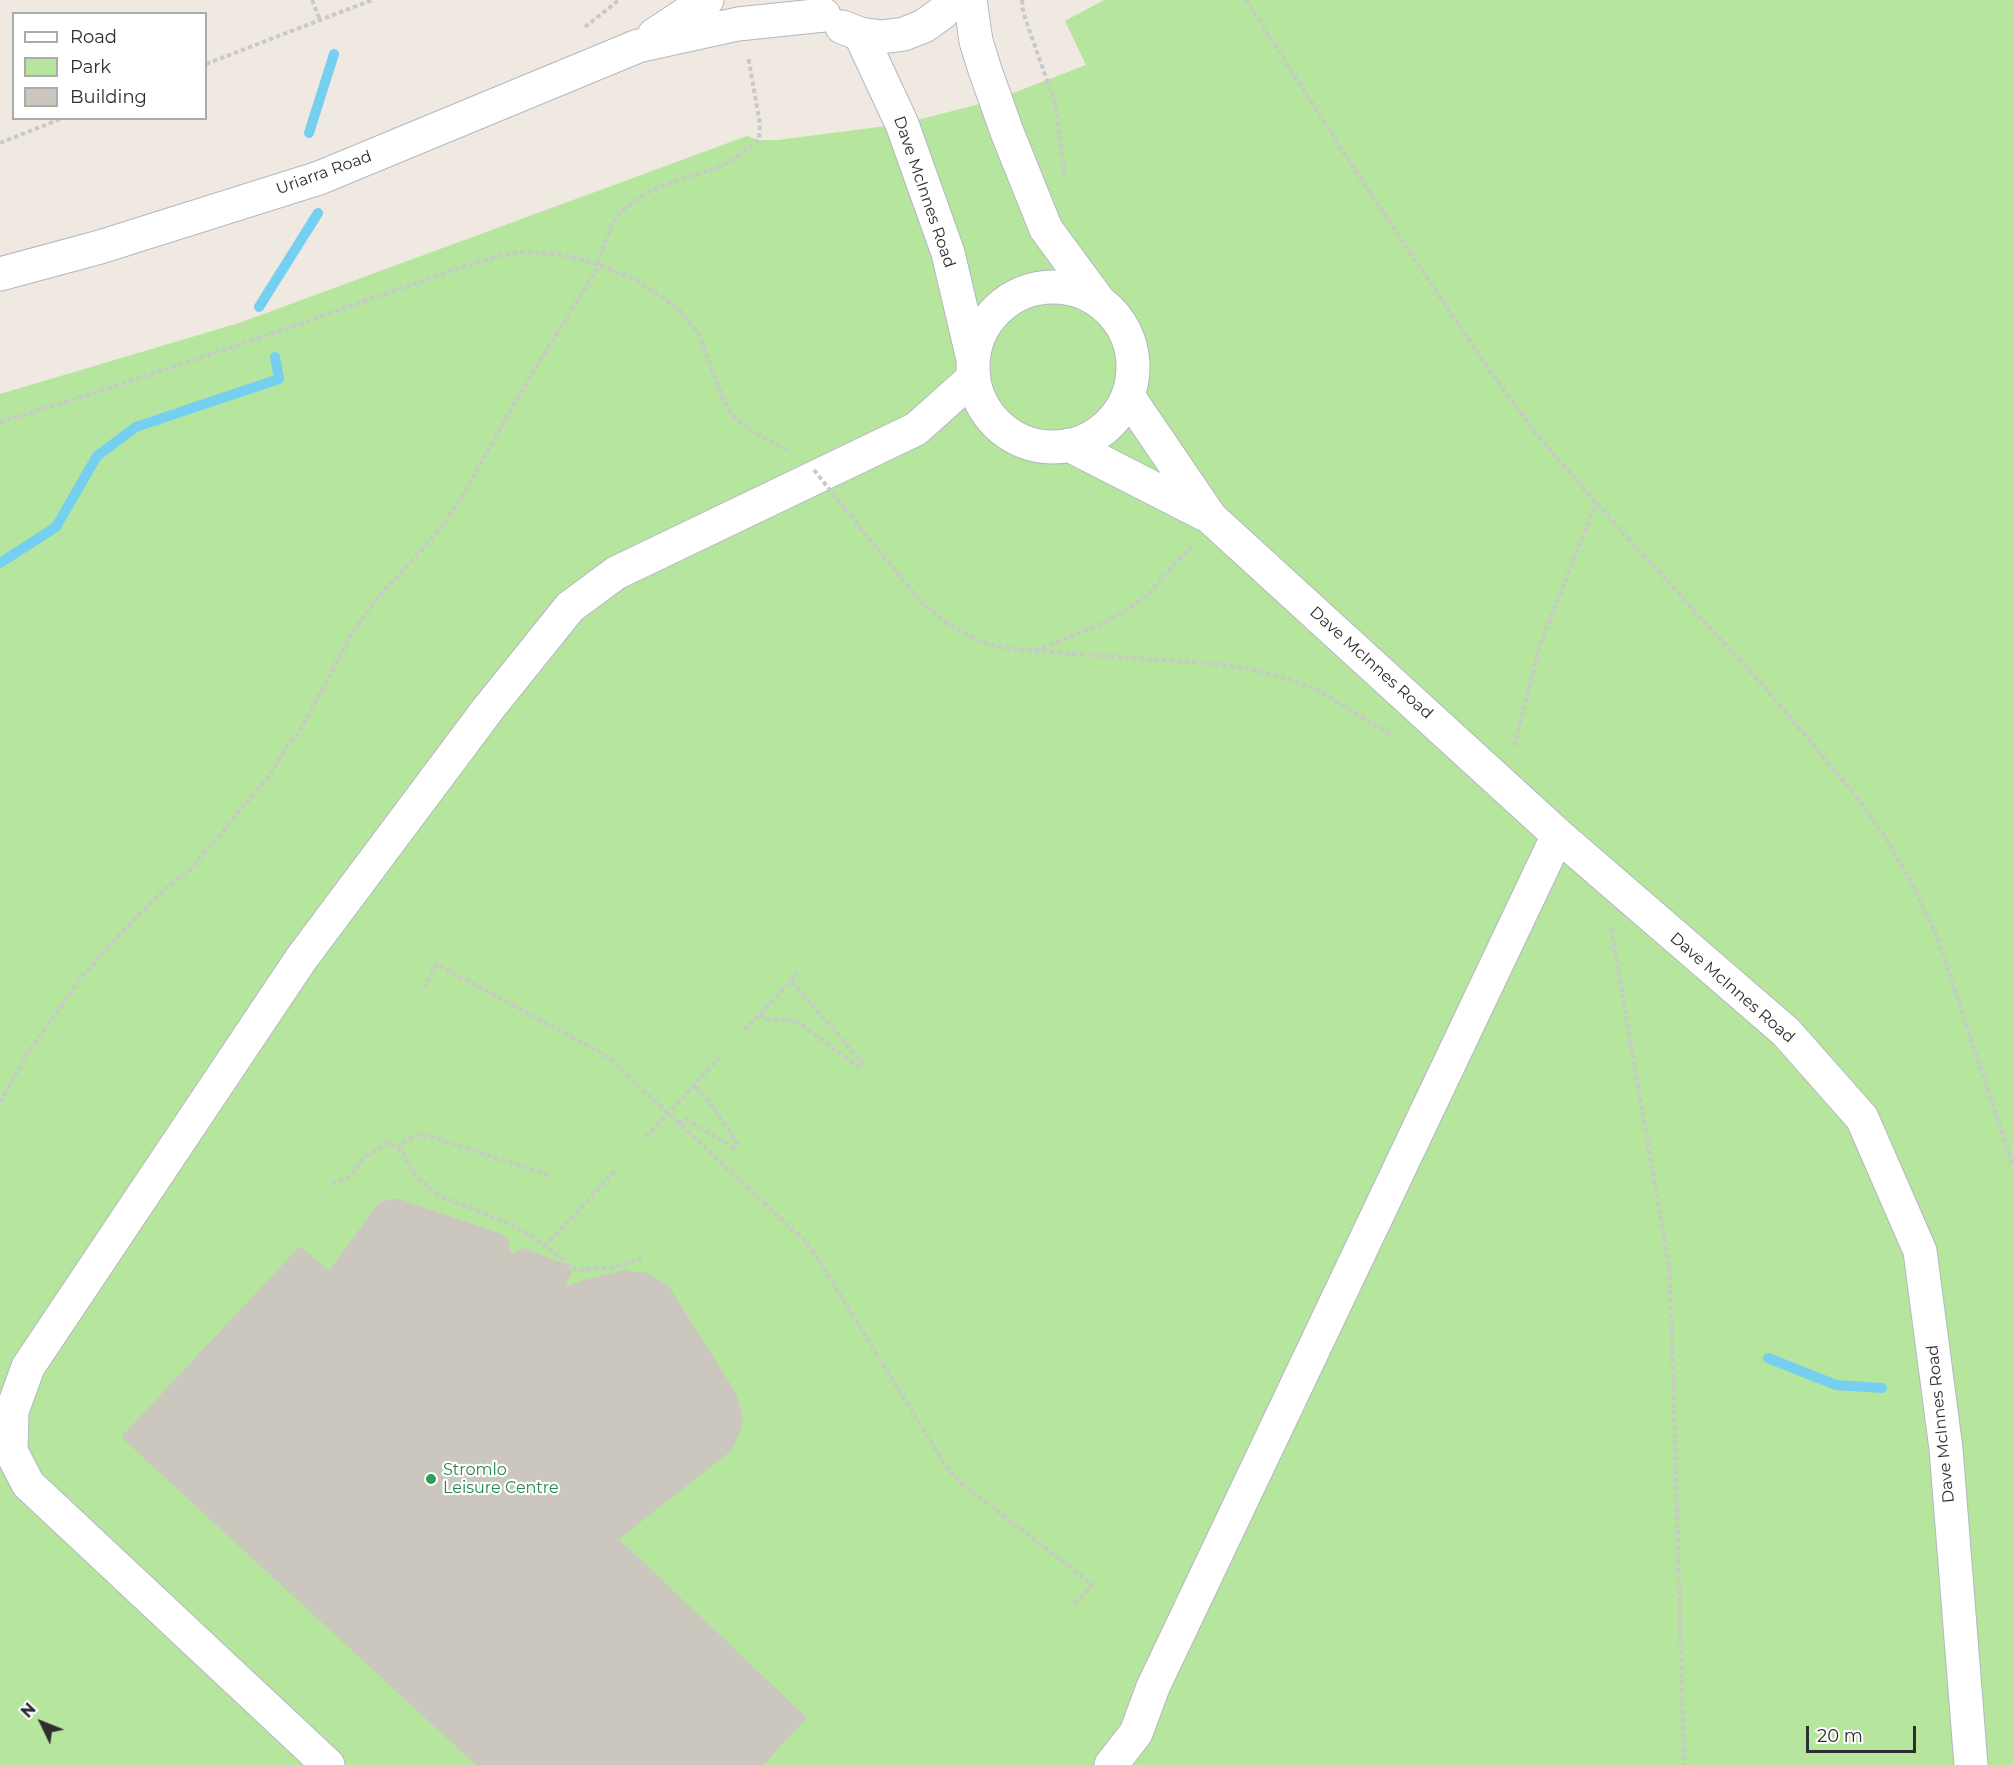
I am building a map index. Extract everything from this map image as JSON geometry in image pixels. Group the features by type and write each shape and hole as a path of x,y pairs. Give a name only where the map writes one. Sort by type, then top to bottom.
{"street":[{"name":"Uriarra Road","path":"638,46 707,0"},
{"path":"818,7 841,26 860,34 882,36 904,34 924,26 942,13 953,0"},
{"name":"Dave McInnes Road","path":"860,34 902,124 948,253 981,403 996,425 1018,440 1043,447 1069,446 1088,439 1104,428 1118,413 1128,396 1133,375 1132,354 1126,333 1114,315 1099,301 1046,229 1006,132 984,70 969,0"},
{"name":"Uriarra Road","path":"0,273 100,247 319,178 638,46 818,7"},
{"name":"Dave McInnes Road","path":"973,367 983,327 1000,306 1023,292 1048,286 1075,290 1099,301"},
{"path":"328,1765 28,1484 11,1451 12,1411 28,1367 302,958 488,709 570,607 616,573 916,429 973,367"},
{"name":"Dave McInnes Road","path":"1128,396 1211,518 1601,874 1786,1032 1862,1118 1920,1251 1946,1449 1975,1757"},
{"name":"Dave McInnes Road","path":"1069,446 1211,518"},
{"path":"1111,1765 1136,1733 1153,1687 1558,835"}],"path":[{"path":"312,0 320,20"},
{"path":"207,64 372,0"},
{"path":"1022,0 1023,12 1055,103 1066,182"},
{"path":"1246,0 1358,175 1481,358 1534,431 1596,503 1767,690 1850,789 1888,841 1938,939 2013,1166"},
{"path":"0,1101 27,1054 81,978 131,922 165,889 191,869 270,775 285,749 297,736 354,630 379,596 436,534 459,502 522,390 598,264 612,225 621,211 659,187 731,161 759,140 760,124 749,60"},
{"path":"0,143 58,120"},
{"path":"0,422 118,385 489,259 523,252 565,255 598,264 636,280 680,311 698,332 723,399 734,417 753,432 794,453"},
{"path":"807,465 814,470 920,602 947,623 981,642 1012,649 1218,664 1256,670 1301,684"},
{"path":"1503,784 1540,645 1596,503"},
{"path":"1035,651 1105,622 1130,608 1146,596 1172,568"},
{"path":"1601,874 1669,1267 1684,1765"},
{"path":"424,988 436,964 598,1051 680,1124 802,1239 813,1251 949,1471 961,1483 1092,1584 1074,1606"},
{"path":"745,1030 798,973"},
{"path":"760,1014 766,1019 795,1020 859,1067 863,1063 791,981"},
{"path":"646,1137 719,1058"},
{"path":"680,1124 686,1119 734,1148 737,1143 706,1097 694,1086"},
{"path":"397,1148 412,1137 421,1134 550,1175"},
{"path":"332,1184 348,1178 364,1158 388,1142 402,1150 414,1174 439,1196 504,1221 545,1246 576,1270 613,1267 642,1259"},
{"path":"545,1246 616,1170"}],"green space":[{"path":"1104,0 2013,0 2013,1765 0,1765 0,394 239,323 747,136 759,140 778,140 902,124 995,100 1086,65 1065,21"}],"building":[{"name":"Stromlo Leisure Centre","path":"396,1198 502,1234 509,1240 510,1251 513,1254 524,1248 567,1265 572,1272 566,1284 569,1286 583,1280 624,1270 648,1273 668,1285 736,1393 743,1417 739,1435 731,1451 619,1539 807,1718 763,1765 476,1765 121,1437 300,1246 329,1271 380,1202"}],"waterway":[{"path":"309,133 334,54"},
{"path":"259,307 318,213"},
{"path":"0,563 56,527 97,456 136,427 279,379 275,357"},
{"path":"1768,1358 1836,1385 1882,1388"}],"place":[{"name":"Stromlo Leisure Centre","path":"431,1479"}]}
